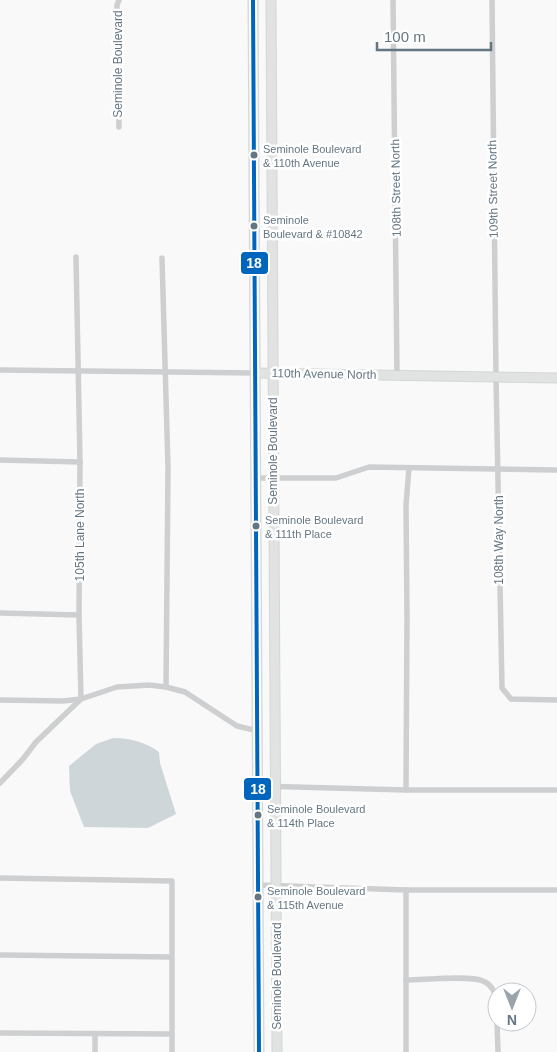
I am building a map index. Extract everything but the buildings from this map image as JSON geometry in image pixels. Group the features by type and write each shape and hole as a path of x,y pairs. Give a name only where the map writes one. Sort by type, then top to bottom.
{"main road":[{"name":"Seminole Boulevard","path":"253,0 257,373 259,1052"},
{"name":"Seminole Boulevard","path":"271,0 277,1052"},
{"name":"110th Avenue North","path":"257,373 557,378"},
{"path":"259,1038 277,1038"}],"street":[{"name":"Seminole Boulevard","path":"119,0 117,5 119,128"},
{"name":"108th Street North","path":"393,0 397,375"},
{"name":"109th Street North","path":"492,0 496,377"},
{"name":"105th Lane North","path":"76,257 80,462 79,615 81,699"},
{"path":"162,258 168,468 166,686"},
{"name":"110th Avenue North","path":"0,370 257,373"},
{"name":"108th Way North","path":"496,377 502,688 512,699 557,700"},
{"path":"0,460 80,462"},
{"path":"257,478 336,478 368,467 557,470"},
{"path":"406,790 406,504 408,468"},
{"path":"0,613 79,615"},
{"path":"0,700 63,701 81,699 117,687 131,685 166,686 185,692 237,726 258,731"},
{"path":"0,783 24,759 36,742 81,699"},
{"path":"258,786 406,790 557,790"},
{"path":"0,878 172,881 172,1052"},
{"path":"258,885 406,890 557,890"},
{"path":"406,890 406,1052"},
{"path":"0,955 171,957"},
{"path":"406,980 469,979 483,981 487,985"},
{"path":"497,1032 498,1052"},
{"path":"0,1033 172,1034"},
{"path":"95,1034 95,1052"}],"shaded area":[{"path":"113,738 137,741 159,752 160,763 176,814 148,828 84,827 70,791 69,766 96,744"}],"transit line":[{"name":"18","path":"253,0 259,1052"}],"place":[{"name":"Seminole Boulevard & 110th Avenue","path":"254,155"},
{"name":"Seminole Boulevard & #10842","path":"254,226"},
{"name":"Seminole Boulevard & 111th Place","path":"256,526"},
{"name":"Seminole Boulevard & 114th Place","path":"258,815"},
{"name":"Seminole Boulevard & 115th Avenue","path":"258,897"}]}
